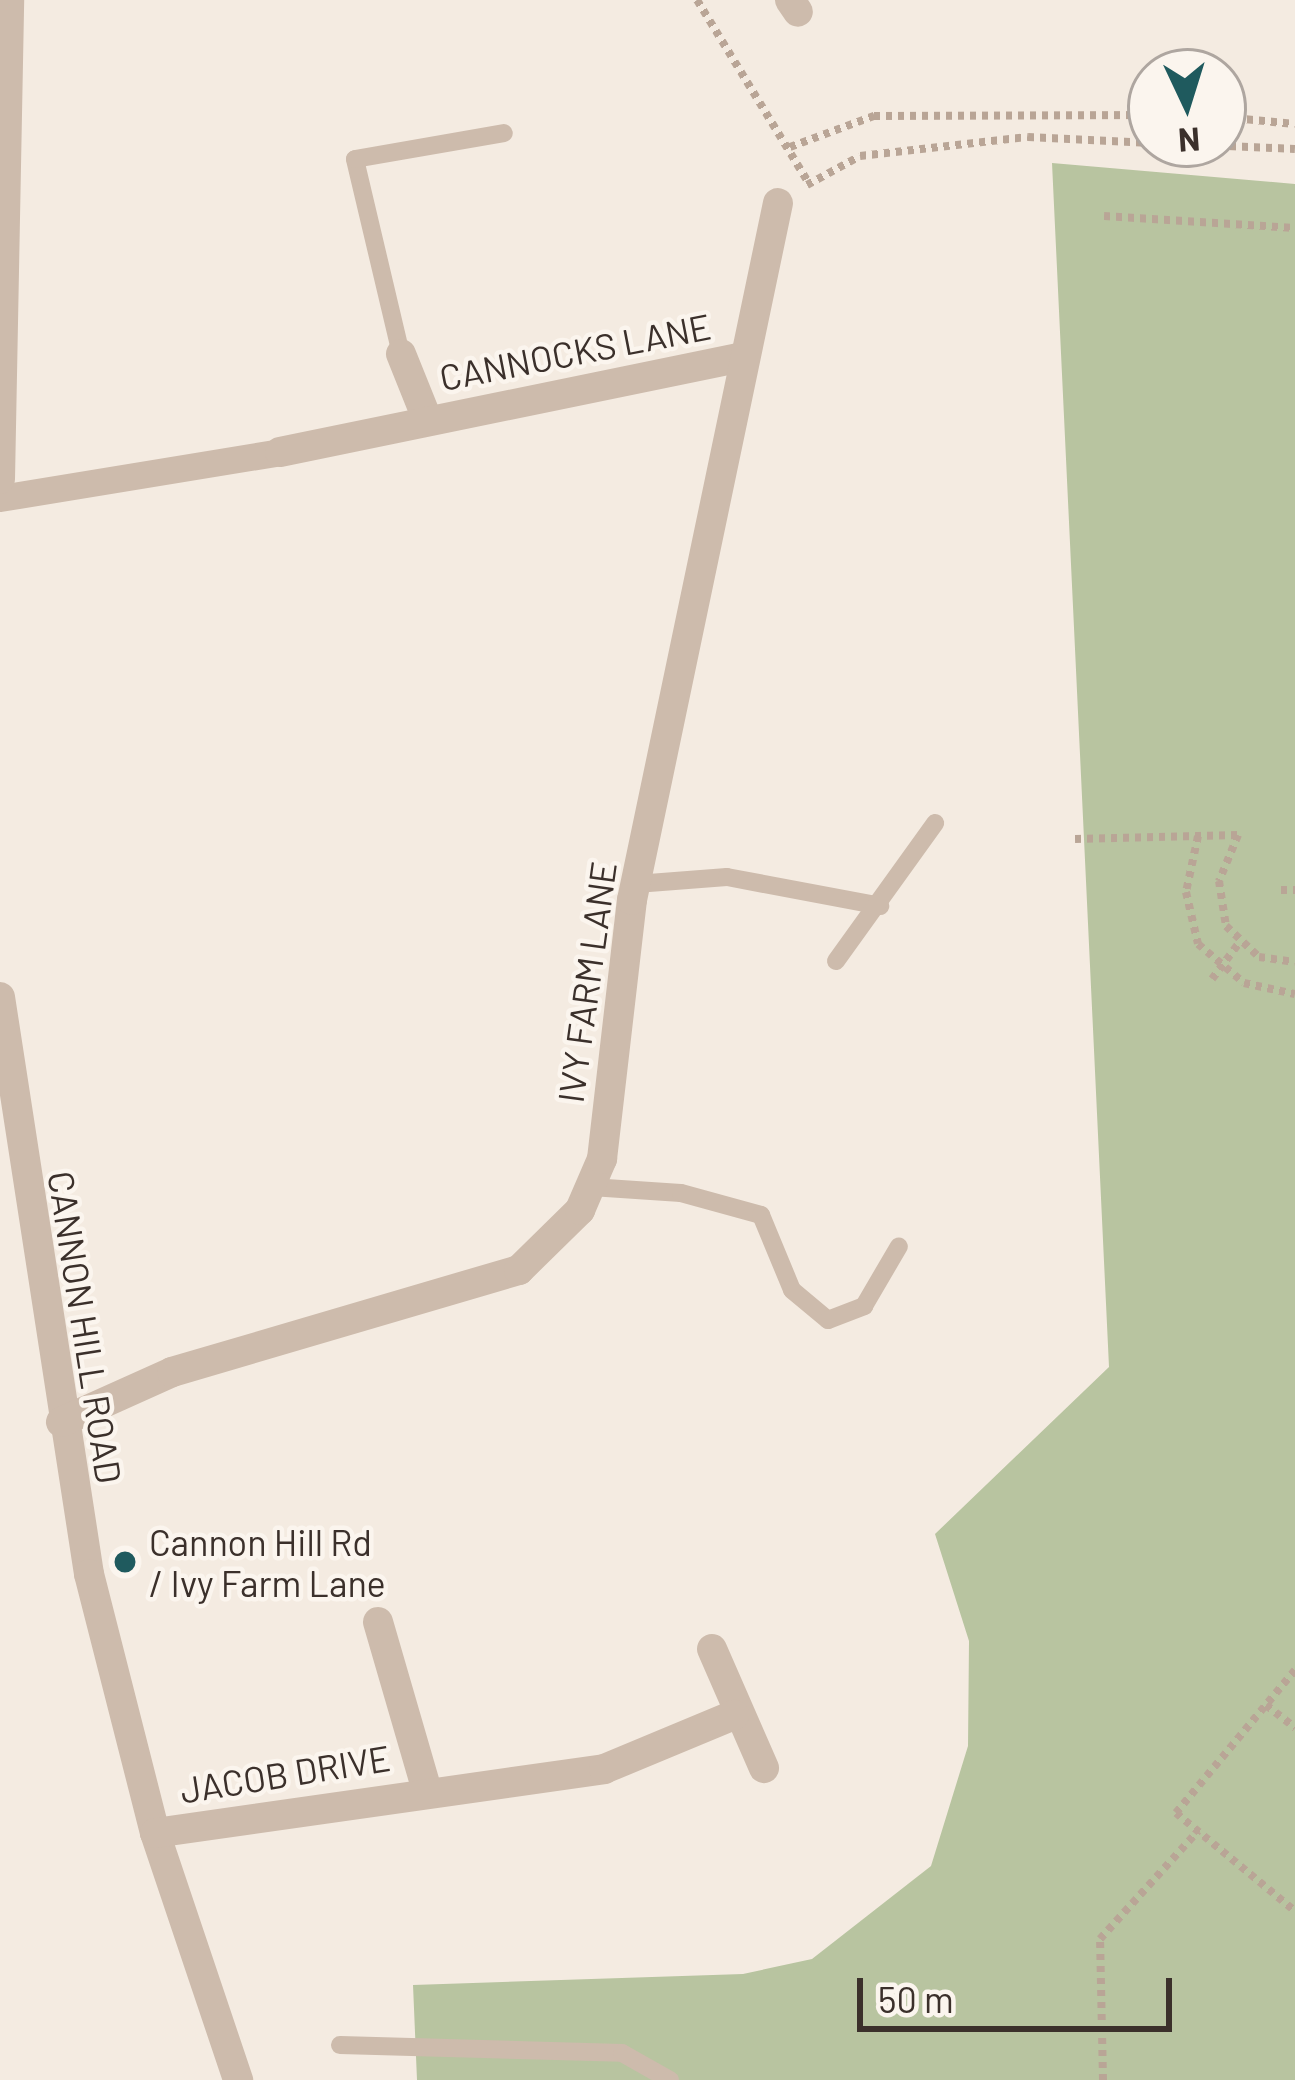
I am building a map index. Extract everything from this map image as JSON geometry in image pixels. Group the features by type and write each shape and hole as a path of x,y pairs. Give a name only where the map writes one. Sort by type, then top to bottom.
{"street":[{"path":"0,479 9,0"},
{"name":"IVY FARM LANE","path":"61,1422 172,1372 519,1270 552,1249 591,1187 636,884 738,358 778,203"},
{"name":"CANNOCKS LANE","path":"401,354 428,421"},
{"name":"CANNOCKS LANE","path":"280,452 738,358"},
{"path":"0,498 280,452"},
{"name":"CANNON HILL ROAD","path":"0,997 11,1183 61,1422 155,1833 238,2080"},
{"name":"JACOB DRIVE","path":"378,1622 427,1792"},
{"path":"712,1649 734,1714 764,1768"},
{"name":"JACOB DRIVE","path":"155,1833 604,1769 734,1714"}],"lane":[{"path":"401,354 385,323 355,159 504,133"},
{"path":"836,962 935,823"},
{"path":"636,884 727,877 880,906"},
{"path":"591,1187 681,1192 761,1215 793,1290 828,1320 864,1306 899,1246"},
{"path":"340,2045 622,2053 670,2080"}],"path":[{"path":"698,0 809,184"},
{"path":"790,147 874,116 1127,115"},
{"path":"1247,119 1295,124"},
{"path":"778,203 860,156 1028,137 1127,142"},
{"path":"1247,147 1295,149"},
{"path":"1104,216 1295,228"},
{"path":"1075,839 1238,835 1218,896 1239,943 1295,962"},
{"path":"1198,836 1186,908 1220,968 1295,994"},
{"path":"1282,890 1295,890"},
{"path":"1212,979 1239,943"},
{"path":"1295,1670 1176,1813 1295,1911"},
{"path":"1266,1705 1295,1728"},
{"path":"1103,2080 1100,1939 1198,1831"}],"green space":[{"path":"1052,163 1295,184 1295,2080 417,2080 413,1985 743,1974 812,1959 931,1866 968,1746 969,1641 935,1534 1109,1367"}],"place":[{"name":"Cannon Hill Rd / Ivy Farm Lane","path":"125,1562"}]}
